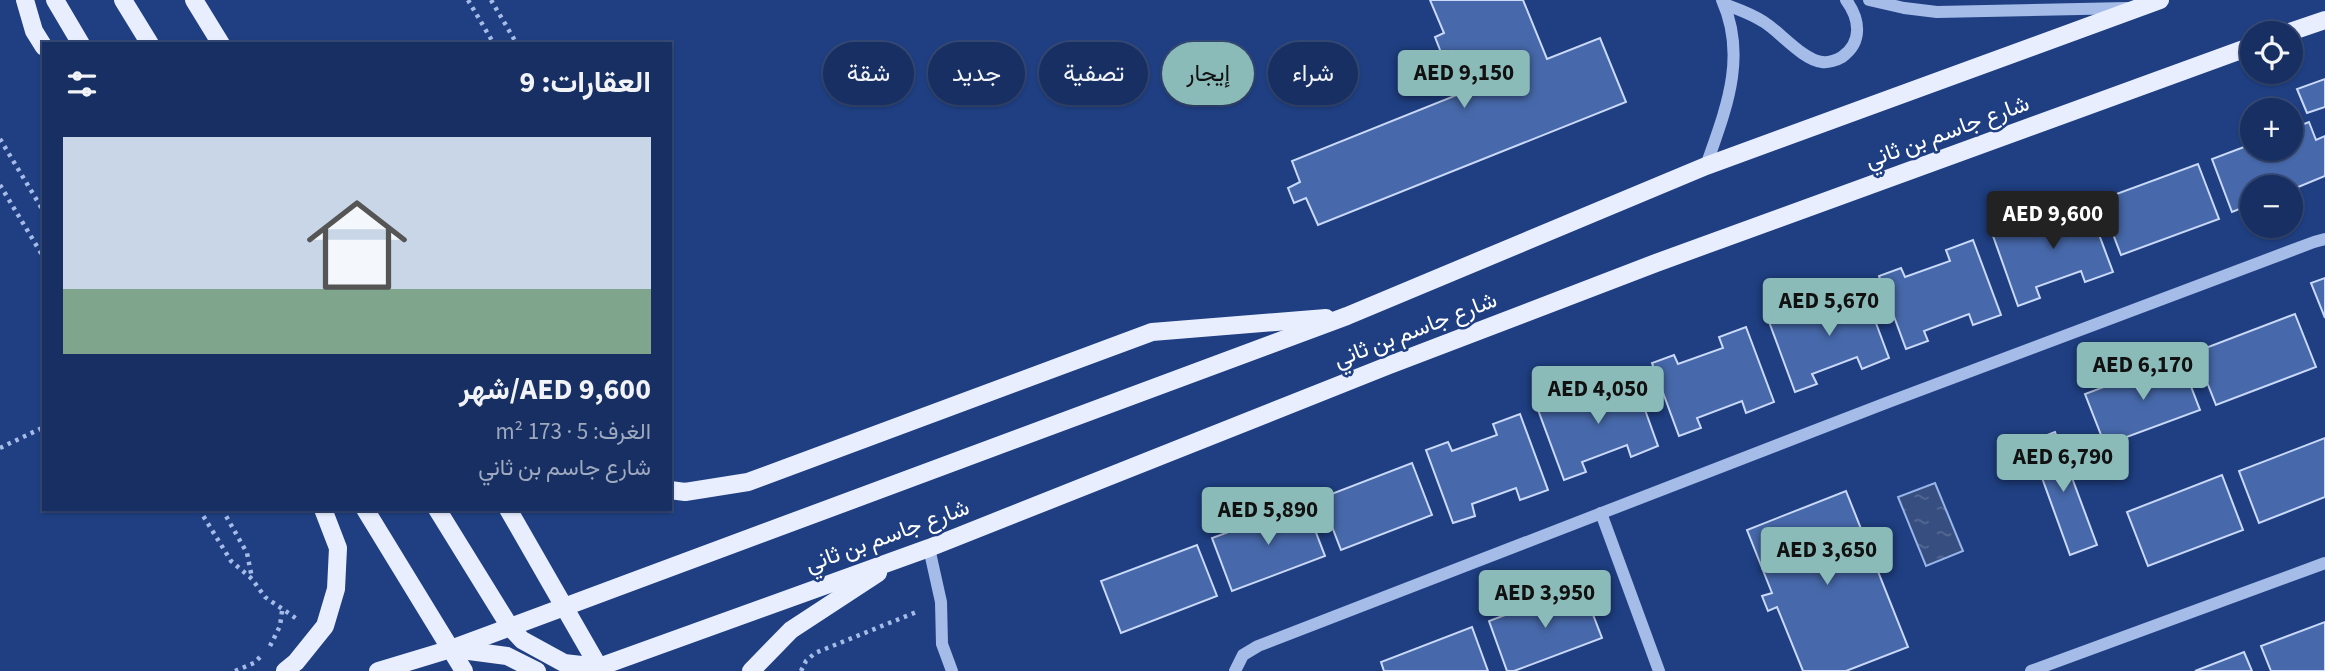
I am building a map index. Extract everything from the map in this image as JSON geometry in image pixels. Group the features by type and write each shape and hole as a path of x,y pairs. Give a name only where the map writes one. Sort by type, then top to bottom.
{"main road":[{"path":"25,0 34,31 42,44"},
{"path":"55,0 80,42"},
{"path":"123,0 149,42"},
{"path":"194,0 221,42"},
{"name":"شارع جاسم بن ثاني","path":"451,649 1346,316 1706,166 2160,0"},
{"path":"2303,28 2325,20"},
{"name":"شارع جاسم بن ثاني","path":"596,670 929,548 1387,366 1656,263 2240,50"},
{"path":"672,490 685,492 748,482 1152,332 1346,316"},
{"path":"285,671 296,662 325,626 336,589 338,548 324,511"},
{"path":"366,511 464,671"},
{"path":"438,511 510,627 522,640 564,663 596,670"},
{"path":"509,511 564,607 596,670"},
{"path":"751,671 791,630 905,556"},
{"path":"378,671 451,649 507,656 537,671"}],"street":[{"path":"1723,2 1762,21 1805,55 1821,62 1838,60 1852,50 1858,34 1856,17 1846,0"},
{"path":"1869,0 1937,12 2138,8"},
{"path":"1706,166 1731,95 1734,72 1735,49 1723,2"},
{"path":"1235,671 1243,655 1258,646 1925,388 2325,239"},
{"path":"1601,513 1659,671"},
{"path":"929,548 941,602 942,644 952,671"},
{"path":"2031,671 2325,563"}],"path":[{"path":"468,0 493,42"},
{"path":"491,0 516,42"},
{"path":"0,139 42,209"},
{"path":"0,185 42,255"},
{"path":"0,448 42,429"},
{"path":"199,511 231,561 252,579 265,597 282,611 303,621"},
{"path":"223,511 247,553 252,579"},
{"path":"801,671 815,653 941,602"},
{"path":"235,671 254,663 265,653 274,640 282,611"}],"water":[{"path":"1935,483 1963,551 1926,566 1898,497"}],"building":[{"path":"1430,0 1523,0 1547,59 1600,38 1626,102 1318,225 1306,198 1294,203 1288,188 1300,182 1292,161 1457,95 1451,80 1461,76 1451,51 1442,55 1435,37 1444,33"},
{"path":"2325,79 2325,107 2307,113 2297,89"},
{"path":"2309,122 2316,140 2325,136 2325,176 2303,185 2303,175 2240,175 2240,209 2232,212 2212,159 2240,148 2240,161 2303,161 2303,124"},
{"path":"2198,164 2219,219 2121,255 2100,200"},
{"path":"2085,197 2113,272 2085,282 2081,271 2036,287 2040,298 2018,306 1992,233 2014,225 2017,234 2062,217 2058,207"},
{"path":"1973,240 2001,315 1973,325 1969,314 1924,331 1928,341 1906,349 1879,276 1901,268 1905,277 1950,261 1946,250"},
{"path":"2325,278 2325,318 2311,283"},
{"path":"1861,283 1889,358 1862,369 1857,357 1812,374 1817,384 1795,392 1768,319 1789,311 1793,320 1838,304 1834,293"},
{"path":"2295,314 2316,367 2216,405 2195,352"},
{"path":"1746,327 1774,402 1746,413 1742,401 1697,418 1701,428 1679,436 1652,363 1674,355 1678,364 1723,348 1719,337"},
{"path":"2180,358 2200,410 2105,445 2085,394"},
{"path":"1631,371 1658,446 1631,457 1627,445 1582,462 1586,472 1564,480 1537,407 1559,399 1562,408 1608,392 1604,381"},
{"path":"1520,414 1548,490 1520,500 1516,488 1472,504 1475,516 1453,523 1426,450 1448,442 1452,451 1497,435 1493,424"},
{"path":"2055,432 2097,545 2070,555 2029,442"},
{"path":"2325,438 2325,497 2259,523 2239,471"},
{"path":"1412,463 1432,515 1341,550 1321,498"},
{"path":"2222,475 2243,530 2148,566 2127,512"},
{"path":"1846,491 1908,647 1846,671 1803,671 1777,607 1768,611 1762,596 1772,593 1747,530"},
{"path":"1305,504 1325,556 1232,591 1212,538"},
{"path":"1197,545 1217,596 1121,633 1101,581"},
{"path":"1582,586 1602,638 1514,671 1507,671 1489,621"},
{"path":"2325,622 2325,671 2271,671 2261,646"},
{"path":"1472,627 1488,671 1384,671 1381,662"},
{"path":"2244,652 2252,671 2195,671"}]}
